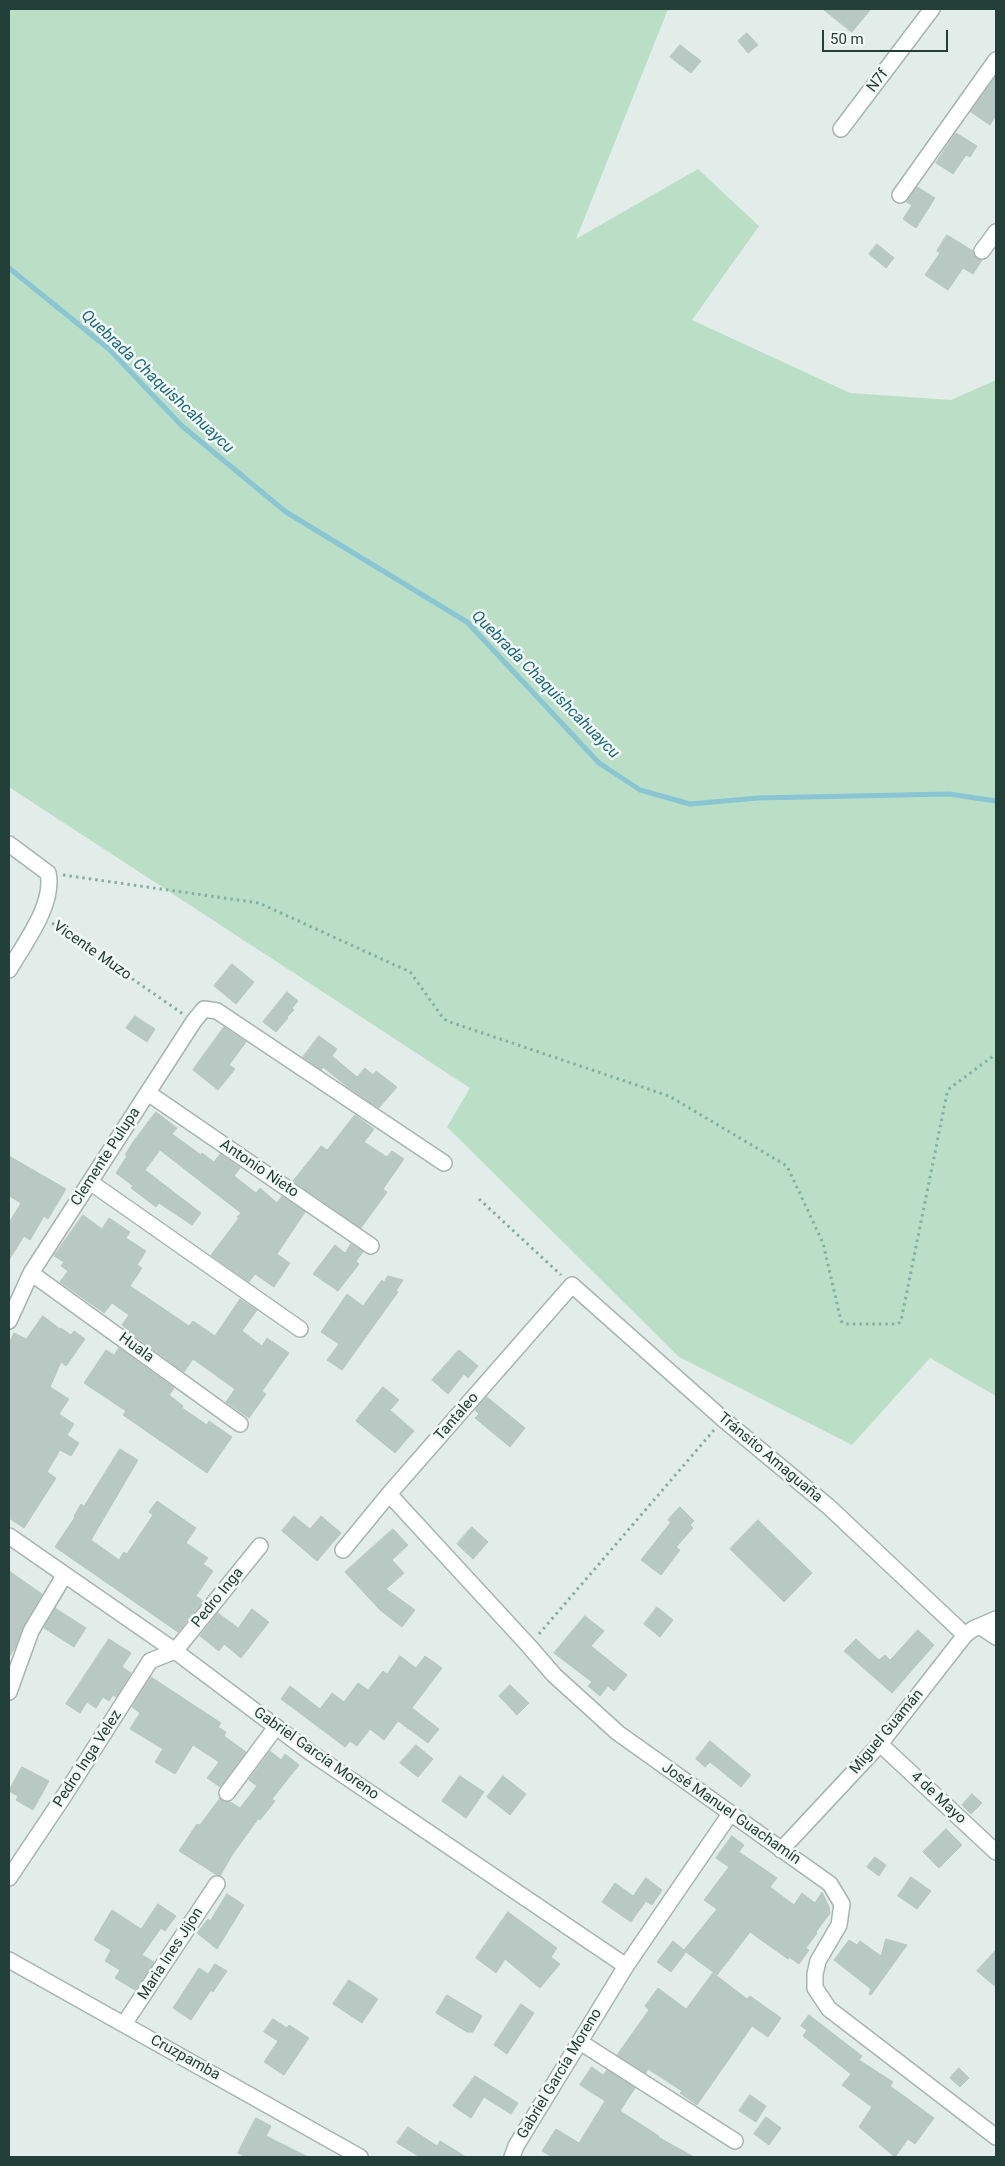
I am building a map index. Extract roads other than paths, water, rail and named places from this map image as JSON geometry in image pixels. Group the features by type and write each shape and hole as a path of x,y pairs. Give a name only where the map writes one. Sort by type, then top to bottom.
{"street":[{"name":"N7f","path":"841,129 932,9"},
{"path":"900,195 996,60"},
{"path":"982,251 996,232"},
{"name":"Vicente Muzo","path":"9,844 48,873 50,881 41,916 9,970"},
{"name":"Clemente Pulupa","path":"9,1321 31,1273 194,1021 204,1009 217,1010 444,1163"},
{"name":"Antonio Nieto","path":"148,1093 371,1246"},
{"path":"90,1182 300,1329"},
{"name":"Huala","path":"31,1273 240,1424"},
{"name":"Tránsito Amaguaña","path":"572,1285 723,1419 829,1507 964,1635"},
{"name":"Tantaleo","path":"343,1550 389,1494 572,1285"},
{"name":"José Manuel Guachamín","path":"389,1494 554,1675 618,1733 830,1884 842,1904 839,1925 818,1961 815,1974 815,1988 829,2009 996,2137"},
{"name":"Gabriel García Moreno","path":"9,1536 64,1576 175,1651 311,1753 626,1966"},
{"name":"Pedro Inga","path":"175,1651 260,1546"},
{"path":"9,1692 31,1631 64,1576"},
{"name":"Miguel Guamán","path":"781,1850 880,1744 964,1635 996,1619"},
{"path":"980,1627 996,1637"},
{"name":"Pedro Inga Velez","path":"9,1878 150,1661 175,1651"},
{"path":"227,1793 276,1727"},
{"name":"4 de Mayo","path":"880,1744 996,1852"},
{"name":"Gabriel García Moreno","path":"512,2157 516,2146 626,1966 730,1814"},
{"name":"Maria Ines Jijon","path":"124,2024 217,1884"},
{"name":"Cruzpamba","path":"9,1960 360,2157"},
{"path":"580,2042 735,2141"}],"waterway":[{"name":"Quebrada Chaquishcahuaycu","path":"9,268 109,349 182,426 286,512 467,622 599,763 640,790 690,804 758,798 949,794 996,801"}]}
